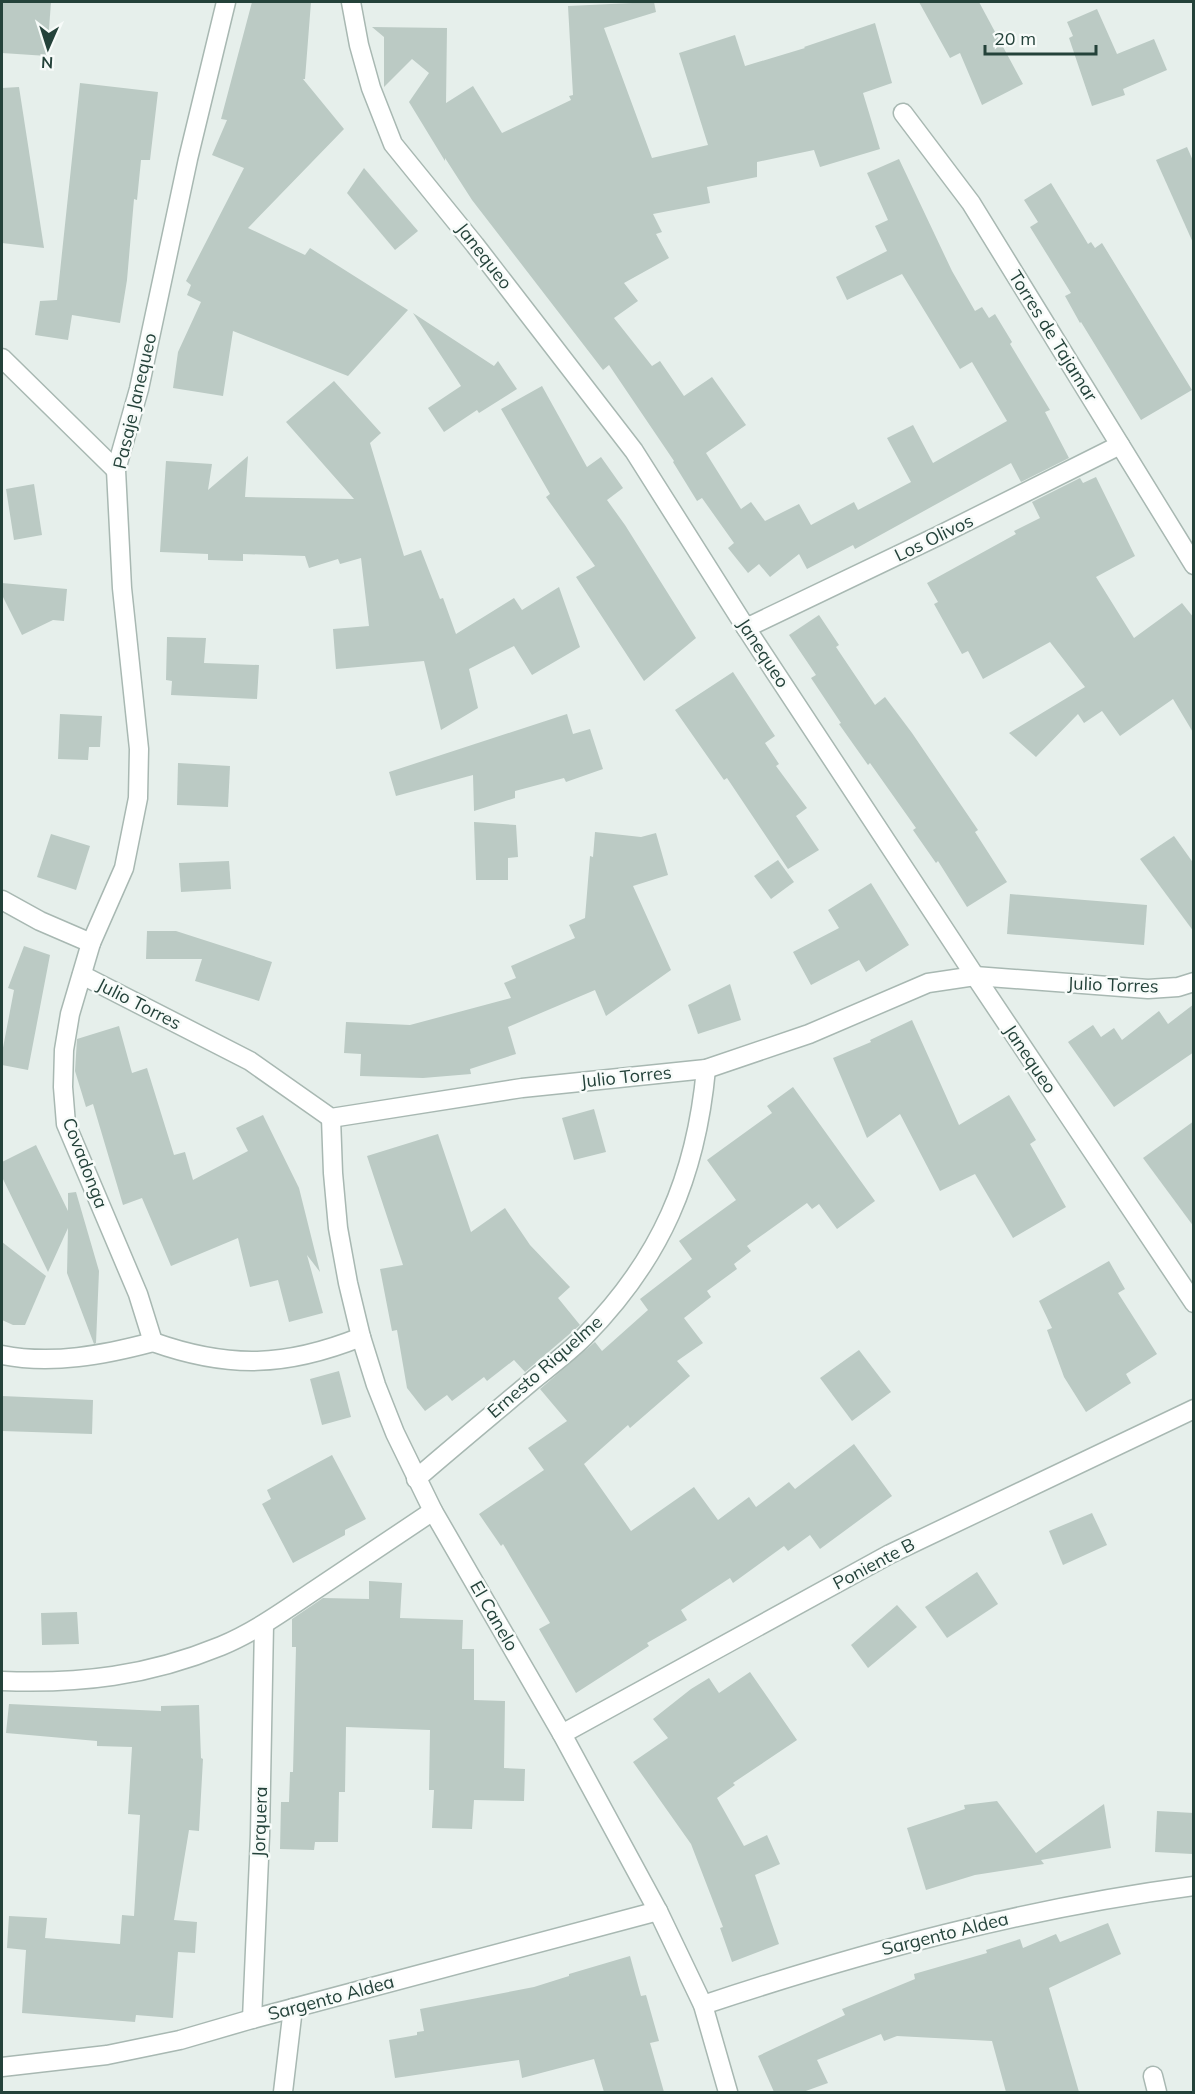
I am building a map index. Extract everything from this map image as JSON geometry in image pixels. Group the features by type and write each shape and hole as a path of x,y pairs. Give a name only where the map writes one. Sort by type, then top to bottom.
{"street":[{"name":"Pasaje Janequeo","path":"91,943 124,868 138,798 139,749 122,588 116,470 139,389 188,159 226,2"},
{"name":"Janequeo","path":"351,2 371,88 393,144 475,244 634,451 746,628 1194,1303"},
{"name":"Torres de Tajamar","path":"903,113 971,203 1194,565"},
{"path":"2,358 116,470"},
{"name":"Los Olivos","path":"746,628 1120,445"},
{"path":"2,900 40,921 91,943"},
{"name":"Covadonga","path":"91,943 70,1014 64,1050 63,1087 66,1124 138,1294 153,1342"},
{"name":"Julio Torres","path":"82,975 250,1061 331,1118 522,1088 706,1069 809,1034 928,983 975,976 1148,989 1178,987 1194,982"},
{"name":"Ernesto Riquelme","path":"416,1479 582,1339 632,1282 661,1234 684,1182 696,1145 703,1107 706,1069"},
{"name":"El Canelo","path":"331,1118 338,1228 348,1283 376,1385 395,1433 433,1511 562,1734 657,1911 703,2005 728,2092"},
{"path":"2,1355 44,1359 81,1357 117,1352 153,1342 180,1352 207,1358 268,1362 332,1349 361,1337"},
{"name":"Poniente B","path":"562,1734 890,1554 1194,1409"},
{"path":"2,1681 46,1683 96,1680 145,1672 223,1645 264,1624 433,1511"},
{"name":"Jorquera","path":"252,2019 260,1835 264,1624"},
{"name":"Sargento Aldea","path":"703,2005 882,1948 1066,1906 1194,1886"},
{"name":"Sargento Aldea","path":"2,2067 107,2055 180,2040 657,1911"},
{"path":"283,2092 293,2008"}],"building":[{"path":"2,2 51,2 47,56 2,53"},
{"path":"252,2 311,2 305,79 303,79 344,129 248,228 305,255 310,248 408,310 348,376 233,331 223,396 173,388 178,352 201,302 187,295 191,285 186,281 244,168 212,155 227,120 221,119"},
{"path":"654,2 656,12 604,28 652,158 708,145 679,53 735,35 745,66 875,23 892,83 863,93 880,149 820,167 814,150 757,162 757,177 707,187 710,203 653,214 662,232 656,234 669,258 624,283 638,301 614,318 652,366 660,361 684,396 712,377 746,425 706,453 741,509 751,502 765,521 799,504 811,525 854,502 858,510 911,482 887,438 913,425 933,463 1007,421 972,362 960,369 902,274 847,300 836,277 887,251 875,226 888,220 867,173 899,159 952,271 975,311 982,307 989,318 995,314 1012,342 1010,344 1050,410 1045,412 1069,458 1021,482 1011,463 855,549 853,545 807,569 799,554 770,577 759,564 748,573 728,548 734,543 702,498 697,501 674,461 609,365 603,370 472,200 445,158 445,161 409,102 429,73 412,59 384,87 384,37 372,27 447,28 446,103 473,86 502,133 571,100 569,96 573,95 568,6"},
{"path":"919,2 979,2 1023,84 982,105 960,53 950,58"},
{"path":"1097,9 1117,54 1154,39 1167,70 1123,89 1125,95 1092,106 1069,38 1073,36 1067,22"},
{"path":"80,83 158,92 150,160 141,160 137,200 134,199 127,280 120,323 72,315 68,340 35,335 40,301 57,300"},
{"path":"19,87 44,248 2,243 2,88"},
{"path":"1187,147 1194,163 1194,245 1156,160"},
{"path":"364,168 418,231 395,250 347,193"},
{"path":"1051,183 1088,244 1091,242 1095,248 1102,243 1192,390 1141,420 1080,323 1065,296 1071,293 1030,227 1038,222 1024,200"},
{"path":"413,313 494,366 498,361 517,389 479,413 477,410 444,432 428,408 461,386"},
{"path":"334,381 381,433 370,443 404,556 421,550 440,599 443,598 456,634 514,598 522,610 559,587 580,647 532,675 514,646 469,669 478,708 441,730 424,661 336,669 333,629 369,626 361,558 340,564 338,559 309,568 305,556 243,554 243,561 208,560 208,554 160,552 166,461 212,464 208,490 248,456 245,497 354,499 286,422"},
{"path":"542,386 587,467 601,457 623,488 607,500 696,638 644,681 576,577 595,566 546,497 550,494 501,409"},
{"path":"1096,477 1135,556 1096,577 1134,638 1182,603 1194,618 1194,734 1173,699 1120,736 1102,711 1084,723 1078,714 1036,757 1009,733 1085,687 1050,642 983,679 968,651 962,654 934,604 938,602 927,583 1016,534 1014,531 1040,518 1032,502 1080,478 1083,483"},
{"path":"34,484 42,535 14,540 6,489"},
{"path":"2,583 67,589 64,621 53,620 22,635 2,595"},
{"path":"819,615 839,645 836,647 875,705 885,697 912,733 978,830 975,832 1007,882 967,907 938,861 936,863 913,830 916,828 839,724 841,723 811,678 816,675 789,635"},
{"path":"167,637 206,638 204,663 259,665 257,699 171,695 172,681 166,680"},
{"path":"733,672 775,736 765,743 779,764 776,766 807,808 796,816 819,850 788,869 727,778 724,780 675,710"},
{"path":"60,714 102,716 100,747 89,747 88,760 58,759"},
{"path":"567,714 573,734 590,729 603,769 566,782 564,778 515,791 515,798 474,811 473,775 396,796 389,772"},
{"path":"178,763 230,766 228,807 177,805"},
{"path":"474,822 516,825 518,857 508,858 508,880 476,880"},
{"path":"595,832 641,837 656,833 668,875 633,886 671,970 606,1016 595,990 508,1027 516,1054 470,1069 471,1074 423,1078 360,1076 361,1054 344,1053 346,1022 410,1025 511,998 504,983 516,978 511,966 575,938 569,925 585,918 590,856 593,857"},
{"path":"51,834 90,846 76,890 37,877"},
{"path":"1174,836 1194,864 1194,932 1140,859"},
{"path":"778,860 794,882 771,899 754,876"},
{"path":"229,861 231,889 181,892 179,863"},
{"path":"871,883 909,945 866,972 859,960 811,985 793,952 839,928 828,910"},
{"path":"1010,894 1147,905 1144,945 1007,934"},
{"path":"147,931 176,931 272,962 259,1001 195,981 202,959 146,959"},
{"path":"24,946 50,955 28,1070 2,1065 2,1053 14,990 8,988"},
{"path":"730,984 741,1020 698,1034 688,1005"},
{"path":"1194,1004 1194,1052 1114,1107 1068,1042 1093,1025 1101,1037 1114,1028 1122,1040 1159,1011 1168,1024"},
{"path":"912,1020 959,1125 1009,1095 1036,1140 1030,1144 1066,1207 1013,1238 975,1174 940,1191 900,1114 867,1138 833,1058 871,1042 870,1040"},
{"path":"119,1026 132,1073 147,1068 174,1155 185,1152 193,1180 248,1151 236,1128 263,1115 299,1188 320,1272 307,1255 323,1313 289,1322 278,1280 250,1287 238,1238 171,1266 142,1198 123,1205 93,1104 86,1107 75,1071 77,1039"},
{"path":"793,1087 875,1201 837,1229 819,1204 812,1209 807,1203 747,1246 751,1251 734,1264 737,1269 707,1291 711,1297 684,1318 703,1343 677,1361 690,1376 630,1428 628,1425 584,1464 631,1531 694,1487 718,1520 749,1497 756,1507 789,1482 795,1489 854,1444 892,1496 820,1549 810,1535 788,1551 784,1546 733,1583 730,1578 681,1610 687,1620 647,1643 649,1646 576,1693 539,1629 550,1623 503,1544 501,1546 479,1514 544,1470 528,1448 567,1421 540,1389 595,1342 602,1351 648,1310 640,1299 692,1259 679,1241 736,1200 707,1160 772,1113 767,1106"},
{"path":"594,1109 606,1152 574,1160 562,1118"},
{"path":"1194,1121 1194,1227 1143,1158"},
{"path":"438,1134 471,1232 505,1208 530,1245 570,1287 558,1298 580,1325 525,1372 514,1360 487,1381 484,1377 452,1401 447,1395 425,1411 407,1388 397,1330 392,1331 380,1269 403,1265 367,1156"},
{"path":"36,1145 68,1211 68,1193 76,1192 99,1271 96,1343 94,1344 67,1273 68,1228 48,1272 2,1177 2,1162"},
{"path":"2,1242 46,1276 25,1325 13,1325 2,1320"},
{"path":"1109,1261 1125,1289 1118,1293 1157,1354 1126,1374 1131,1383 1086,1412 1064,1377 1047,1330 1052,1328 1039,1301"},
{"path":"859,1350 891,1392 852,1421 820,1378"},
{"path":"339,1371 351,1417 322,1425 310,1379"},
{"path":"2,1396 93,1400 92,1434 2,1431"},
{"path":"332,1455 366,1519 345,1530 345,1535 293,1563 262,1504 271,1499 267,1490"},
{"path":"1092,1513 1107,1545 1063,1565 1049,1531"},
{"path":"977,1572 998,1604 947,1638 925,1607"},
{"path":"369,1581 402,1583 400,1618 463,1620 462,1649 474,1649 474,1700 505,1701 504,1768 525,1769 524,1801 474,1800 472,1829 432,1828 434,1790 429,1790 430,1730 346,1727 345,1792 339,1792 338,1842 315,1842 314,1850 280,1849 281,1802 289,1802 290,1772 293,1772 296,1647 292,1647 292,1619 323,1598 369,1599"},
{"path":"897,1605 917,1627 868,1668 851,1645"},
{"path":"77,1612 79,1644 42,1645 41,1613"},
{"path":"750,1672 797,1740 733,1783 735,1785 717,1798 744,1846 767,1835 780,1864 755,1875 779,1944 732,1962 720,1928 723,1927 691,1844 633,1762 668,1738 653,1719 691,1689 709,1678 719,1693"},
{"path":"9,1704 161,1711 161,1706 199,1705 201,1758 203,1759 199,1831 189,1830 174,1920 197,1922 195,1953 178,1952 173,2018 136,2015 135,2022 22,2013 26,1950 7,1948 9,1916 47,1918 45,1938 120,1944 122,1915 134,1916 140,1815 128,1814 132,1747 97,1746 97,1741 6,1733"},
{"path":"997,1801 1036,1853 1104,1804 1111,1848 1041,1860 1044,1864 975,1875 926,1890 907,1828 965,1809 964,1805"},
{"path":"1157,1811 1194,1813 1192,1854 1155,1852"},
{"path":"1108,1923 1121,1954 1049,1988 1079,2092 1006,2092 992,2041 897,2036 884,2041 881,2034 817,2060 828,2083 803,2092 774,2092 758,2056 845,2015 842,2009 915,1979 914,1974 987,1953 986,1950 1020,1939 1023,1948 1056,1934 1060,1942"},
{"path":"630,1956 641,1996 646,1995 659,2041 650,2043 664,2092 604,2092 594,2059 522,2078 519,2060 395,2078 389,2040 417,2035 417,2032 424,2031 420,2009 534,1987"}]}
